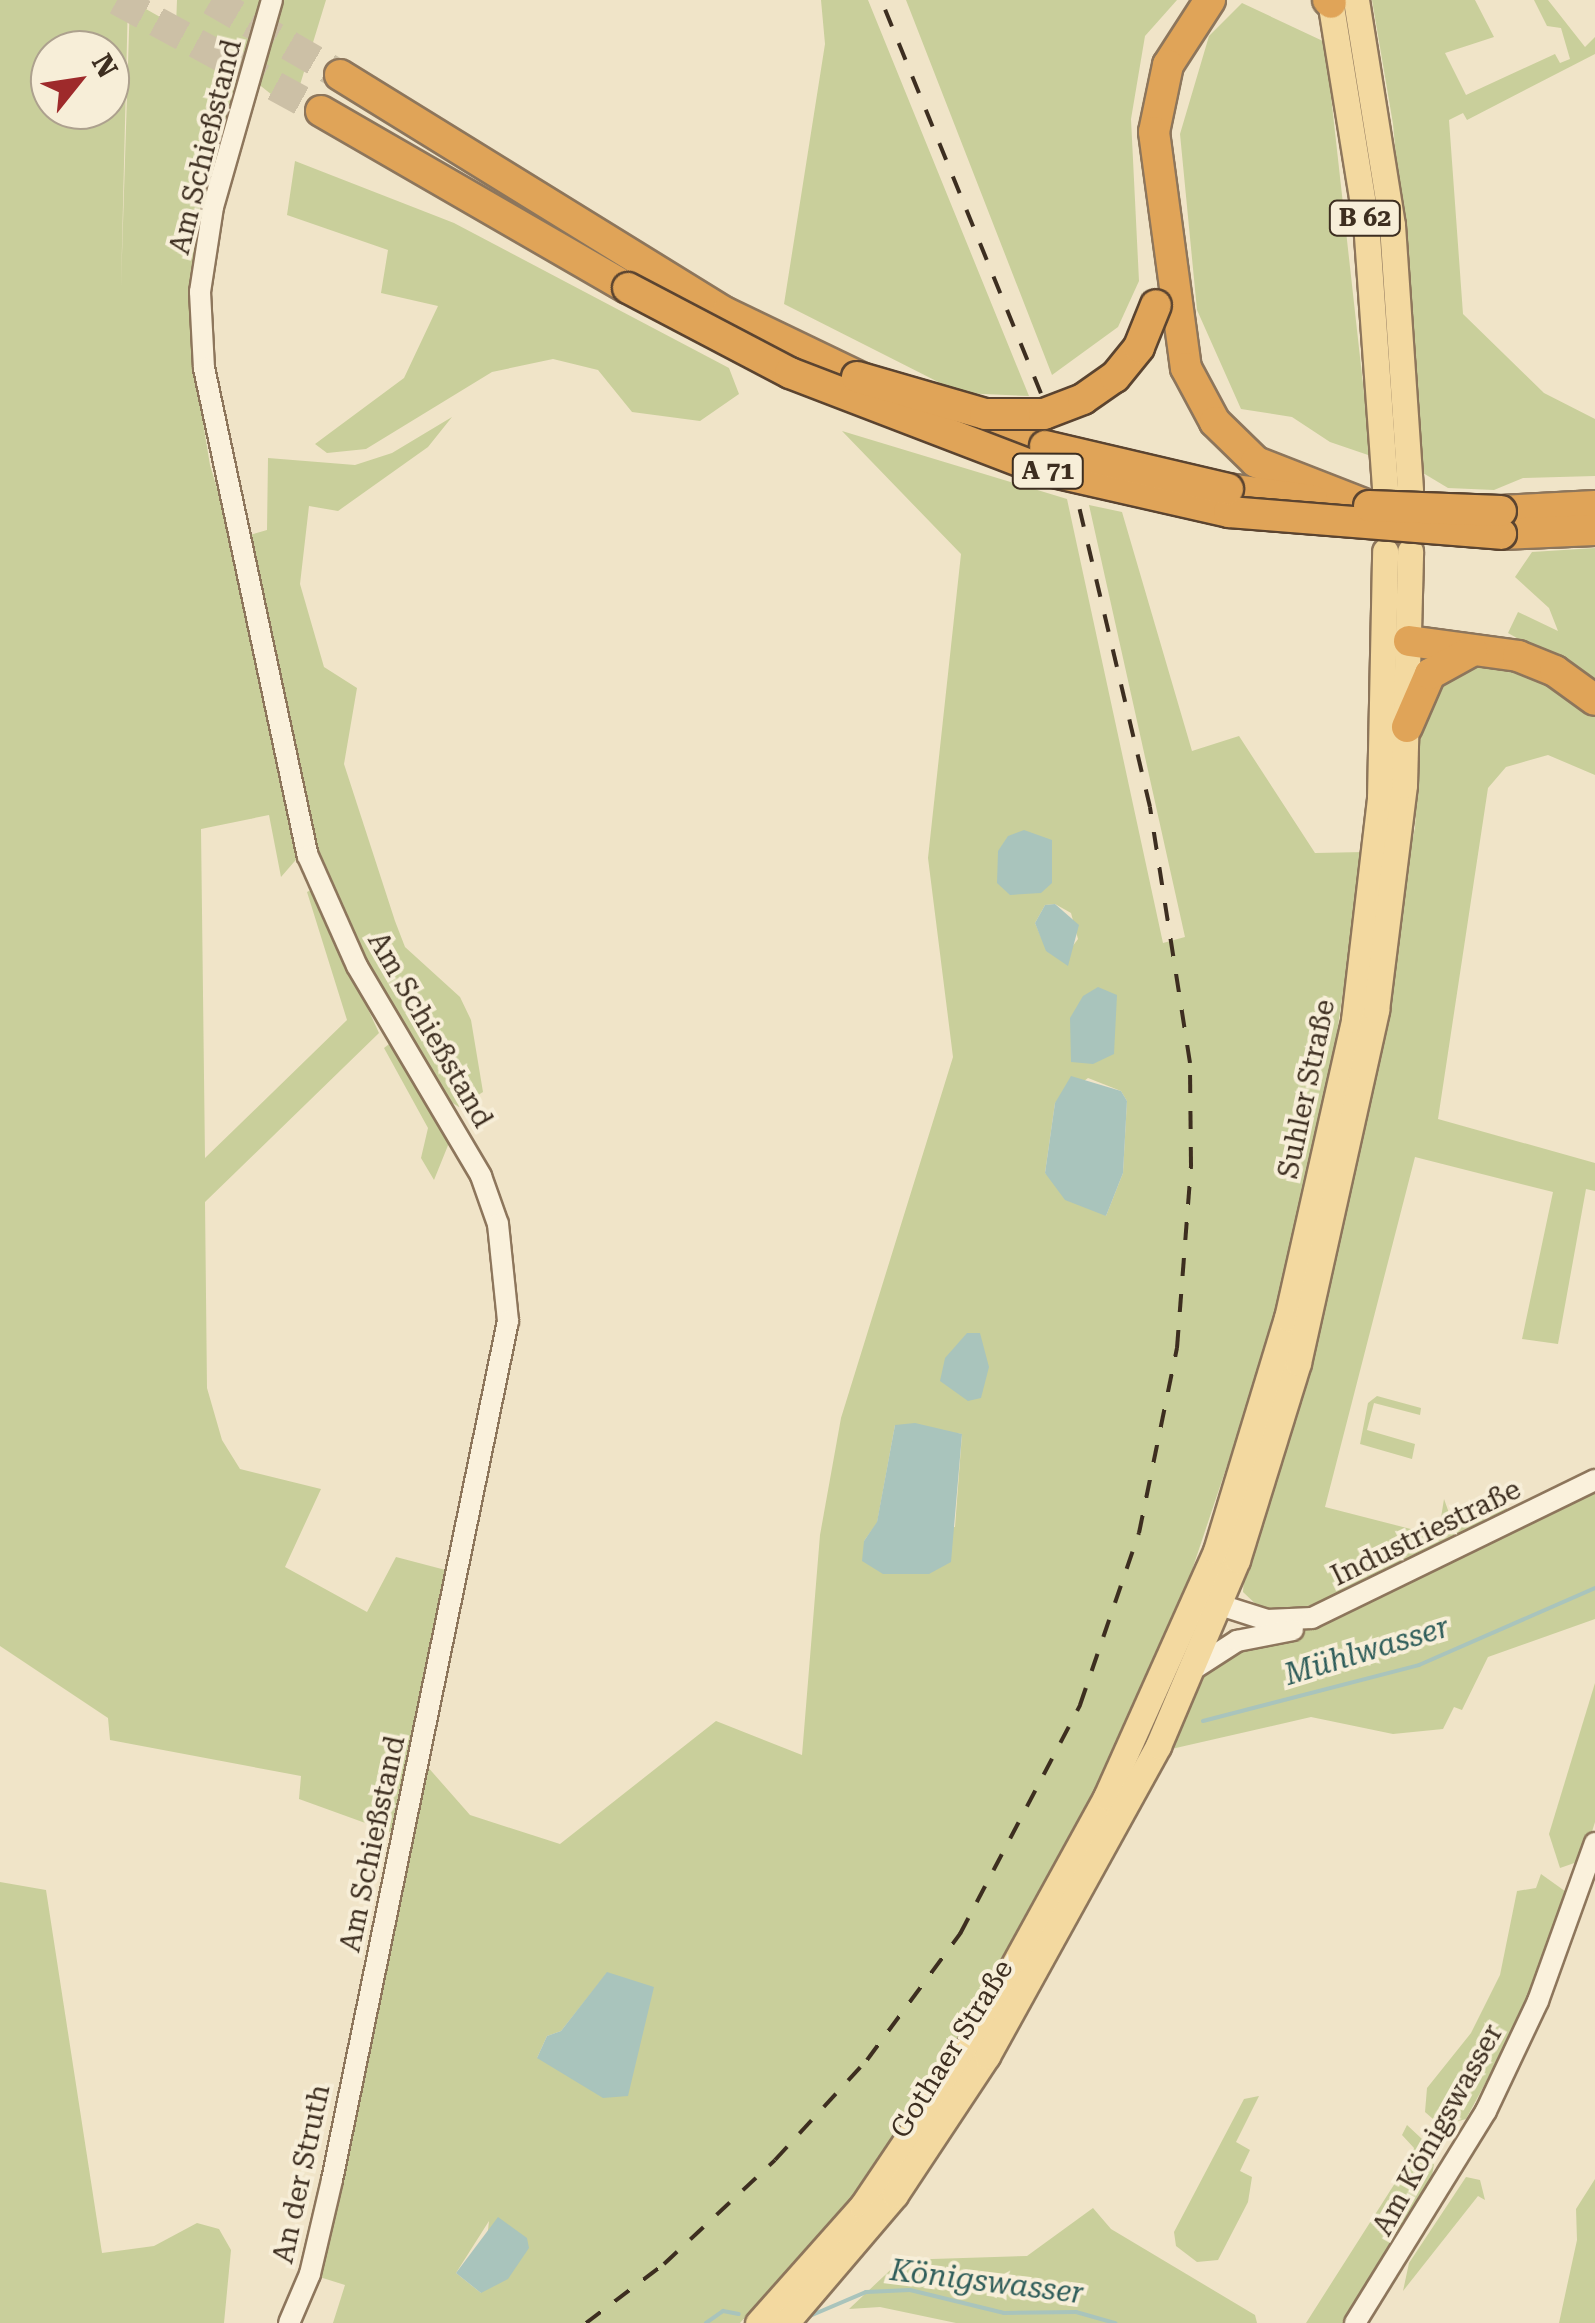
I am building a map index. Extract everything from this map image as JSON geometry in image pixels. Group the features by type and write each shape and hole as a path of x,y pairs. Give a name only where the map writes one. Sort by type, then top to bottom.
{"highway":[{"path":"1210,0 1175,49 1158,96 1166,306 1186,368 1225,435 1280,475 1388,494"},
{"name":"A 71","path":"340,75 726,313 857,377 960,419 1136,470 1388,494 1501,523 1595,506"},
{"name":"A 71","path":"321,111 628,288 790,373 1040,469 1229,512 1595,530"},
{"path":"857,377 986,414 1044,414 1083,399 1114,377 1166,306"},
{"path":"1396,641 1480,649 1537,662 1595,700"},
{"path":"1407,726 1438,665 1480,649"}],"main road":[{"name":"B 62","path":"1336,1 1368,239 1388,494"},
{"name":"Suhler Straße","path":"1207,1613 1206,1576 1287,1318 1340,1095 1374,876 1396,641 1397,551"},
{"name":"Suhler Straße","path":"1207,1613 1285,1412 1361,1094 1388,934 1407,726 1396,641"},
{"name":"Gothaer Straße","path":"786,2323 865,2234 950,2114 1136,1786 1192,1670 1207,1613"},
{"name":"Gothaer Straße","path":"758,2323 862,2206 940,2093 1207,1613"}],"street":[{"name":"Am Schießstand","path":"272,0 213,207 200,292 204,368 308,856 357,966 481,1176 498,1224 508,1321 359,2034"},
{"name":"Industriestraße","path":"1207,1613 1267,1620 1312,1618 1595,1480"},
{"path":"1207,1613 1234,1634 1254,1638"},
{"path":"1192,1670 1224,1647 1293,1630 1312,1618"},
{"name":"Am Königswasser","path":"1355,2323 1486,2111 1538,2001 1595,1843"},
{"name":"An der Struth","path":"289,2323 310,2274 359,2034"}],"green space":[{"path":"0,0 128,0 127,30 30,30 30,130 125,130 121,287 126,130 130,130 130,0 176,26 177,0 326,0 292,111 241,70 204,196 190,286 193,362 210,465 251,600 250,535 267,530 268,458 355,465 392,453 452,417 428,447 338,511 309,506 300,584 324,667 357,688 344,764 395,921 405,947 460,997 471,1020 483,1092 459,1107 435,1092 301,854 281,877 269,815 201,829 205,1158 347,1020 307,892 313,889 379,1033 205,1202 207,1388 222,1440 240,1469 321,1489 285,1567 367,1612 396,1557 457,1573 426,1765 470,1815 560,1844 716,1721 802,1755 820,1535 841,1418 953,1057 928,858 961,554 842,431 1067,499 1163,943 1185,937 1089,505 1122,512 1192,751 1239,736 1315,853 1364,852 1328,1092 1278,1313 1180,1606 1097,1788 958,2038 860,2188 740,2323 333,2323 345,2285 310,2274 404,1837 299,1799 301,1776 110,1740 108,1718 0,1646","holes":["1055,904 1071,913 1078,939 1072,947 1041,937 1035,923 1045,905","1088,1078 1121,1091 1127,1101 1123,1173 1106,1216 1045,1173 1055,1103","895,1425 962,1434 955,1527 864,1541 877,1523","607,1973 636,1984 537,2058 547,2036 561,2031","489,2221 481,2293 456,2273"]},
{"path":"821,0 868,0 1029,396 960,393 784,304 825,44"},
{"path":"906,0 1177,0 1145,36 1131,119 1139,281 1118,327 1052,375"},
{"path":"1372,0 1475,0 1494,37 1445,53 1466,95 1555,54 1560,63 1570,59 1561,28 1547,26 1534,0 1548,0 1585,47 1595,37 1595,54 1467,120 1463,113 1449,120 1463,314 1544,393 1595,419 1595,476 1523,478 1494,490 1448,488 1418,470 1417,383 1393,124"},
{"path":"1242,3 1325,42 1371,456 1330,442 1292,417 1241,409 1197,310 1180,134 1209,36"},
{"path":"295,161 454,223 729,368 739,394 700,421 632,412 598,370 553,359 492,372 366,449 327,453 315,444 404,378 438,306 381,293 388,250 287,215"},
{"path":"1595,548 1595,683 1508,633 1518,612 1558,631 1549,608 1515,577 1532,552"},
{"path":"1456,662 1513,665 1582,702 1595,716 1595,775 1548,755 1506,767 1488,788 1438,1119 1595,1163 1595,1191 1586,1189 1558,1344 1522,1339 1553,1192 1415,1157 1325,1507 1438,1536 1444,1499 1449,1513 1489,1520 1495,1501 1502,1498 1507,1509 1505,1516 1425,1557 1311,1605 1284,1613 1262,1610 1243,1592 1245,1560 1415,828 1422,706"},
{"path":"393,1041 451,1138 434,1180 421,1158 428,1128 384,1048"},
{"path":"1377,1396 1421,1408 1420,1415 1374,1403 1367,1430 1415,1444 1412,1459 1360,1444 1368,1403"},
{"path":"1595,1491 1595,1619 1488,1657 1462,1710 1454,1707 1443,1729 1393,1734 1311,1717 1167,1750 1214,1658 1357,1609"},
{"path":"1595,1683 1595,1822 1583,1860 1560,1868 1549,1834"},
{"path":"1541,1874 1569,1894 1535,1991 1466,2119 1441,2126 1425,2112 1427,2088 1471,2033 1500,1975 1517,1891 1536,1888"},
{"path":"0,1882 46,1890 102,2253 154,2246 197,2223 219,2229 231,2250 224,2323 0,2323"},
{"path":"1259,2096 1236,2142 1250,2150 1240,2171 1252,2177 1248,2202 1218,2260 1197,2262 1176,2246 1174,2232 1244,2099"},
{"path":"1407,2125 1436,2152 1431,2182 1344,2323 1306,2323 1411,2158 1414,2148 1402,2135"},
{"path":"1466,2177 1480,2180 1485,2200 1478,2196 1403,2291 1409,2263"},
{"path":"1595,2179 1595,2323 1559,2323 1577,2240 1576,2209"},
{"path":"1093,2208 1111,2229 1255,2315 1257,2323 956,2323 880,2307 849,2309 901,2260 1027,2256"}],"water":[{"path":"1024,830 1052,840 1052,883 1041,893 1010,895 997,883 998,851 1008,836"},
{"path":"1055,904 1079,925 1068,966 1046,951 1035,923 1045,905"},
{"path":"1098,987 1117,995 1114,1054 1093,1064 1071,1062 1070,1018 1083,996"},
{"path":"1071,1076 1121,1091 1127,1101 1123,1173 1106,1216 1065,1200 1045,1173 1055,1103"},
{"path":"967,1333 980,1333 989,1367 981,1398 968,1401 940,1381 945,1358"},
{"path":"915,1423 962,1434 951,1562 929,1574 883,1574 862,1561 864,1541 877,1522 895,1425"},
{"path":"607,1972 654,1987 628,2096 603,2098 537,2058 547,2036 561,2031"},
{"path":"498,2217 527,2238 529,2248 508,2279 481,2293 456,2273"}],"waterway":[{"name":"Mühlwasser","path":"1203,1721 1419,1665 1595,1588"},
{"name":"Königswasser","path":"805,2318 866,2292 910,2290 1004,2313 1076,2312 1115,2323"},
{"name":"Königswasser","path":"706,2323 723,2311 739,2314"}],"tunnel":[{"path":"117,0 321,111"},
{"path":"211,0 340,75"}],"railway":[{"path":"586,2323 664,2264 775,2160 867,2060 960,1934 1080,1705 1139,1533 1177,1348 1191,1165 1190,1063 1150,807 1068,460 881,0"}]}
